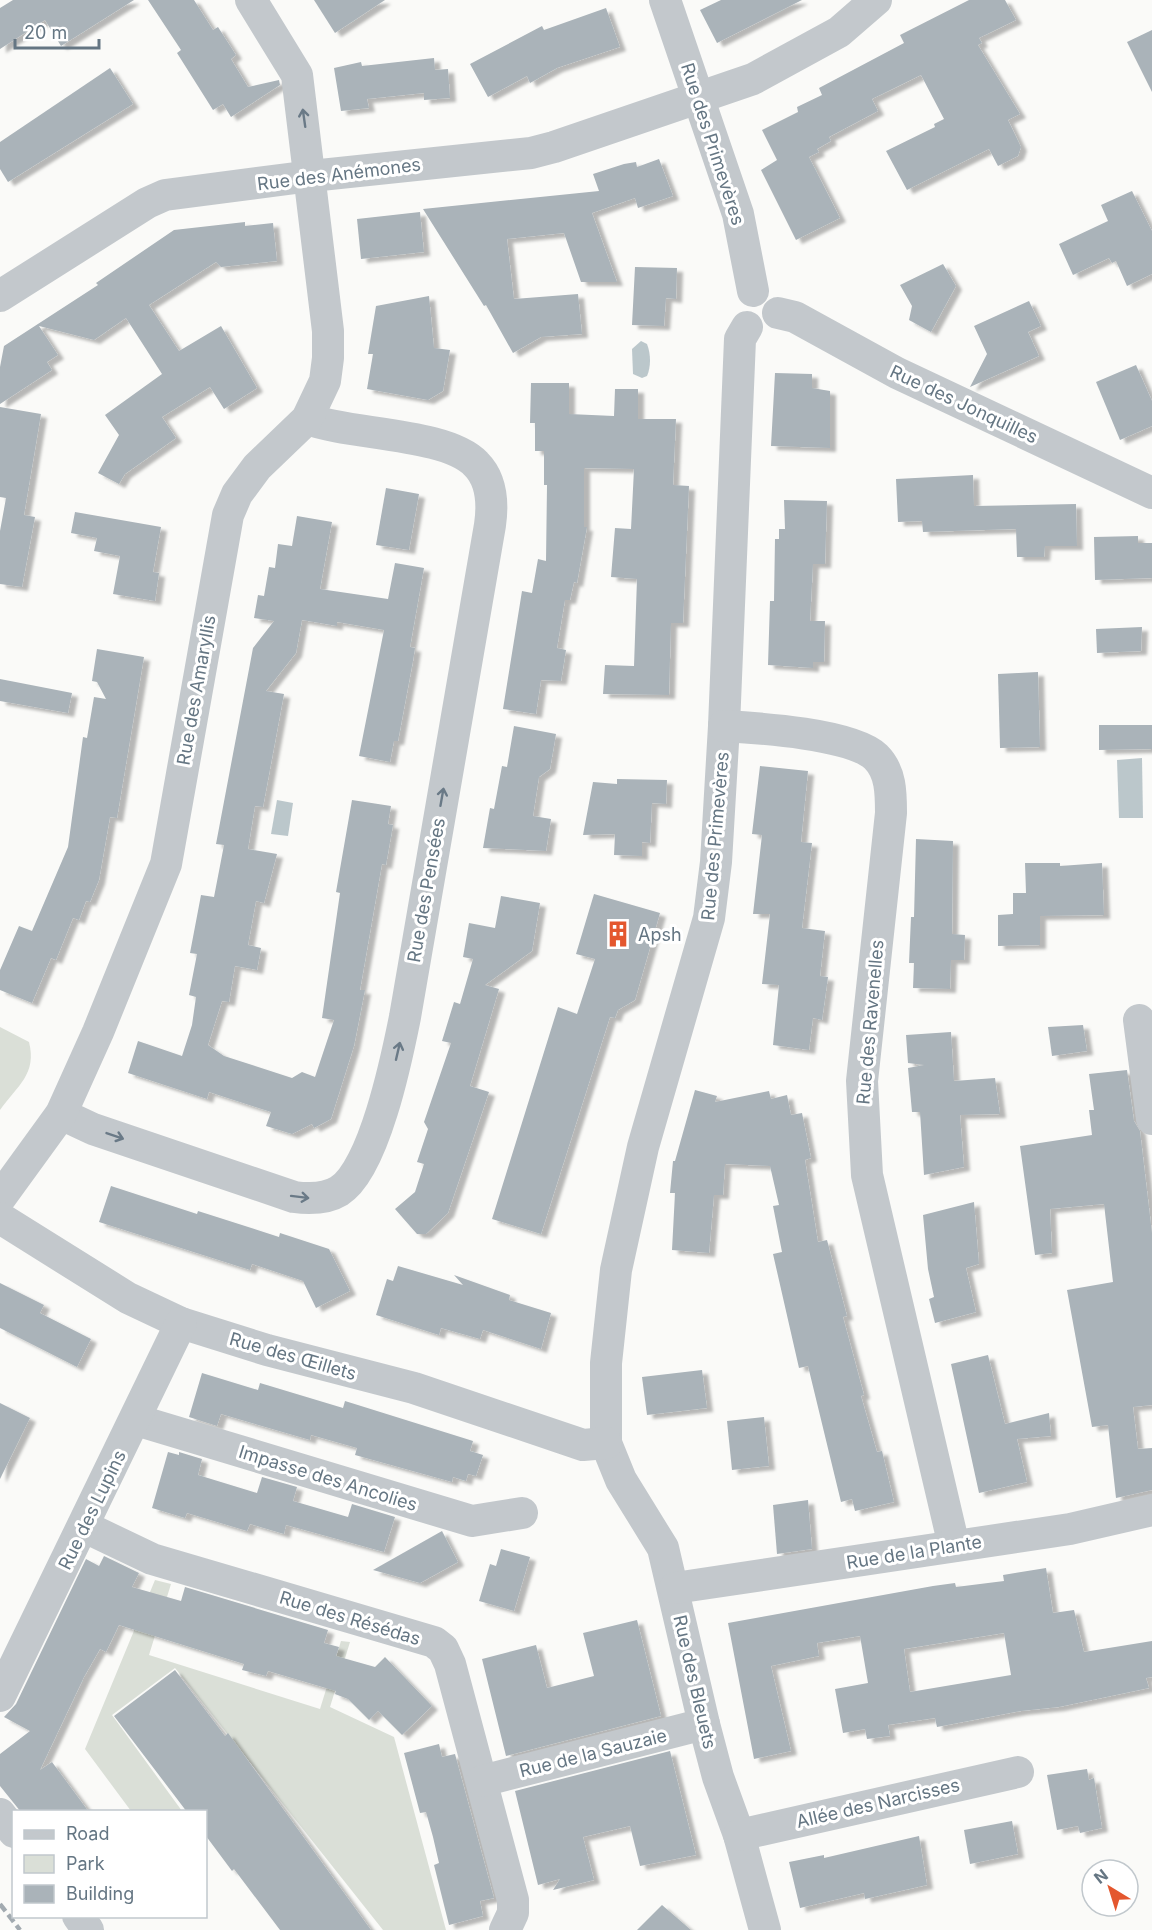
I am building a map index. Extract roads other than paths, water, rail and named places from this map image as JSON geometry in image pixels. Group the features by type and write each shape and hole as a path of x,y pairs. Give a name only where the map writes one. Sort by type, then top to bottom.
{"street":[{"name":"Rue des Amaryllis","path":"0,1198 61,1114 98,1032 166,864 228,515 237,494 257,467 308,419 325,381 328,331 297,75 251,0"},
{"name":"Rue des Primevères","path":"665,0 738,214 753,291"},
{"name":"Rue des Anémones","path":"0,296 147,203 165,195 311,176 531,153 699,98 762,74 839,32 876,0"},
{"path":"753,291 771,295 777,305 778,313 773,324 768,328 756,330 747,327 740,319 739,305 746,294 753,291"},
{"name":"Rue des Jonquilles","path":"778,313 795,317 897,374 1152,493"},
{"name":"Rue des Primevères","path":"606,1443 606,1363 616,1270 643,1147 709,918 716,862 724,726 740,339 747,327"},
{"name":"Rue des Pensées","path":"61,1114 93,1129 294,1197 324,1197 339,1191 355,1176 370,1143 397,1056 405,1017 490,525 491,496 487,479 477,464 463,453 446,446 335,428 308,419"},
{"name":"Rue des Ravenelles","path":"724,726 844,741 863,748 877,758 887,773 891,788 891,813 862,1081 863,1137 867,1175 954,1546"},
{"path":"1139,1020 1152,1119"},
{"name":"Rue des Œillets","path":"0,1218 128,1298 181,1323 267,1350 414,1389 583,1445 606,1443"},
{"name":"Rue des Lupins","path":"0,1696 136,1420 181,1323"},
{"name":"Impasse des Ancolies","path":"136,1420 472,1521 522,1513"},
{"name":"Rue des Bleuets","path":"606,1443 621,1480 663,1548 675,1588 689,1666 718,1777 739,1835 765,1930"},
{"name":"Rue de la Plante","path":"675,1588 1070,1529 1152,1510"},
{"name":"Rue des Résédas","path":"83,1526 152,1558 434,1642 448,1657 513,1899 513,1913 505,1930"},
{"name":"Rue de la Sauzaie","path":"482,1781 704,1724"},
{"name":"Allée des Narcisses","path":"739,1835 1018,1772"},
{"path":"0,1814 12,1829"},
{"path":"79,1918 88,1930"}],"railway":[{"path":"0,1904 20,1930"}],"place":[{"name":"Apsh","path":"618,934"}]}
